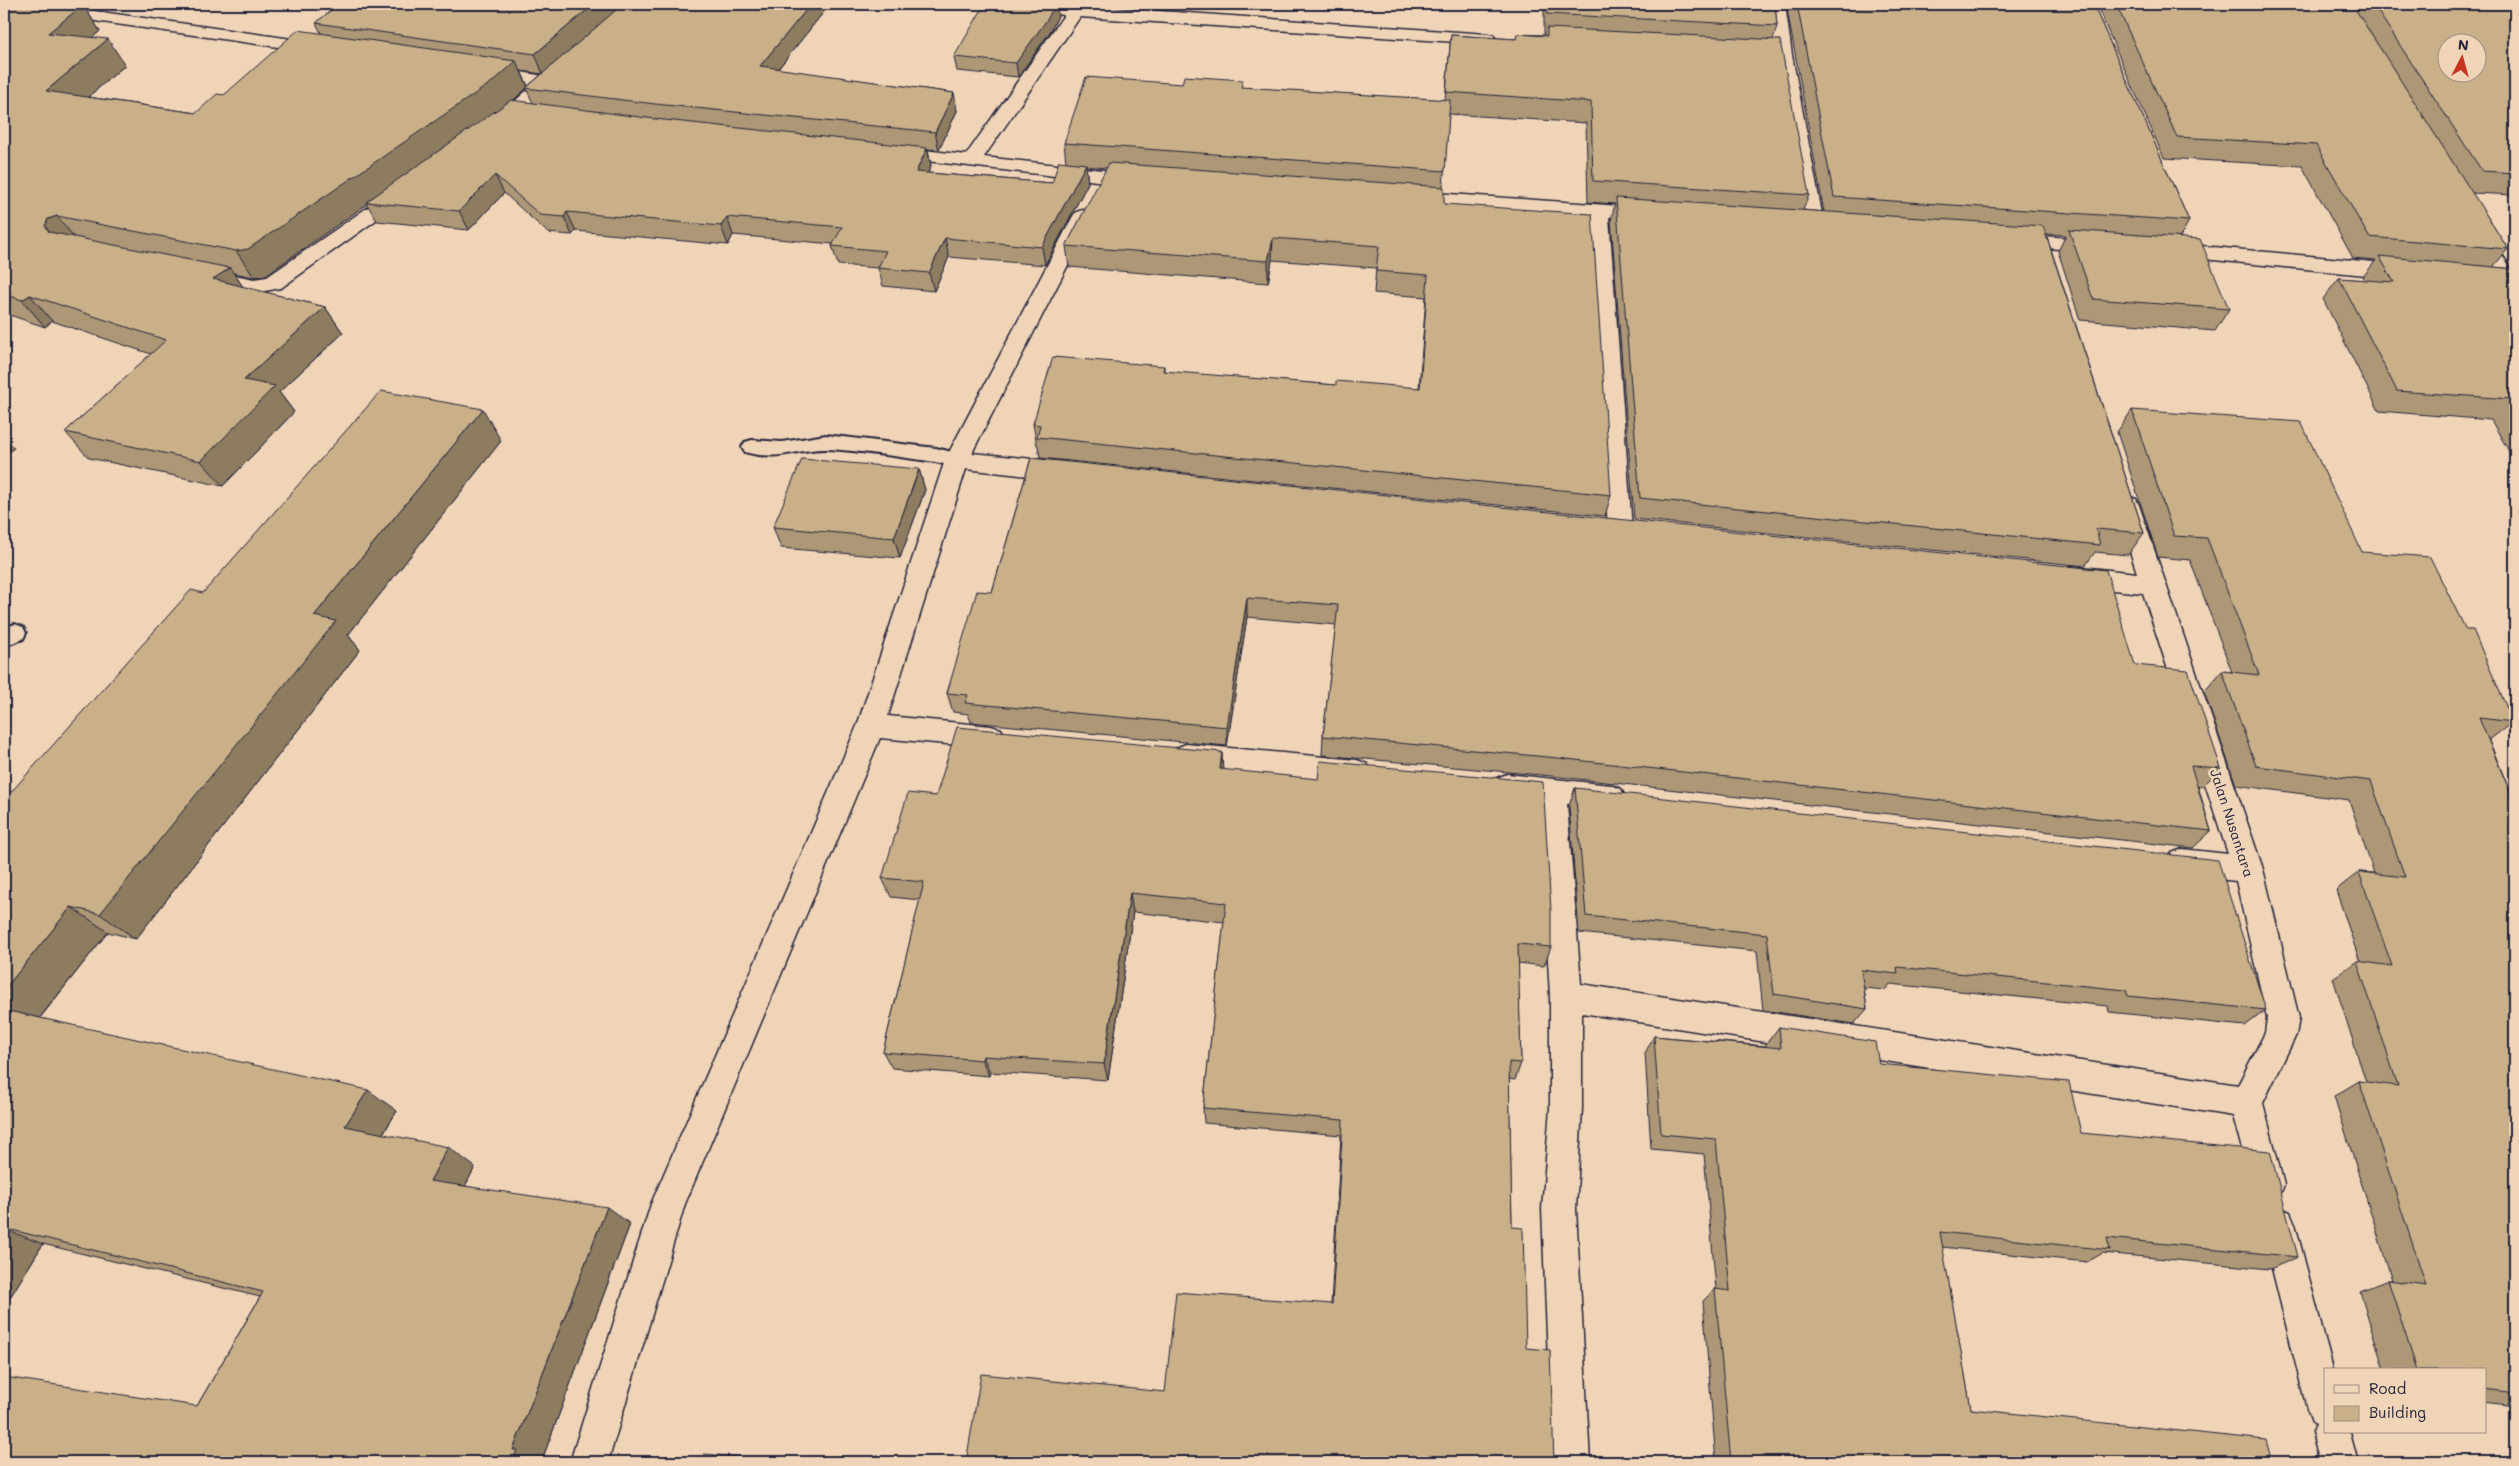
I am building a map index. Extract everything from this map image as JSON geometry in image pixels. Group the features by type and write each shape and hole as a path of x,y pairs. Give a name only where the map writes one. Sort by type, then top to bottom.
{"street":[{"path":"10,4 337,50"},
{"path":"1012,4 1078,7 1500,40"},
{"path":"1776,4 1783,56 1814,224"},
{"path":"972,160 1078,7"},
{"path":"1764,54 1783,56"},
{"path":"560,118 507,117 578,56"},
{"path":"471,70 548,82"},
{"path":"873,150 972,160 1103,177 1163,181"},
{"path":"589,1462 668,1204 870,726 957,460 1103,177"},
{"path":"186,273 254,286 273,283 419,180"},
{"path":"1390,196 1667,215"},
{"path":"1598,210 1620,529"},
{"path":"2467,214 2504,281"},
{"path":"1992,238 2117,247"},
{"path":"2042,242 2051,271"},
{"path":"2155,249 2189,243 2430,274"},
{"path":"957,460 1085,473"},
{"name":"Jalan Nusantara","path":"2118,480 2248,869 2283,1018 2280,1035 2246,1102"},
{"path":"2054,574 2152,584"},
{"path":"870,726 1019,740"},
{"path":"1157,753 1384,774"},
{"path":"1483,783 1640,800"},
{"path":"1552,790 1566,996 1566,1108 1559,1209 1571,1462"},
{"path":"2160,859 2248,869"},
{"path":"1566,996 2246,1102 2324,1405"},
{"path":"2332,1434 2339,1462"}],"lane":[{"path":"752,447 782,449 826,442 936,455 957,460"}],"building":[{"path":"4,4 83,5 48,33 108,39 46,91 196,113 217,94 224,95 298,30 516,61 495,80 248,249 236,251 57,216 48,219 45,226 49,232 230,268 213,279 325,307 244,380 275,386 201,461 65,432 166,340 30,295 22,300 4,294"},
{"path":"338,4 594,4 535,54 316,23"},
{"path":"623,4 811,4 760,66 954,93 935,132 655,104 526,88"},
{"path":"985,4 1055,4 1048,18 1016,63 954,57"},
{"path":"1547,4 1775,4 1777,26 1547,14"},
{"path":"1797,4 2093,4 2189,221 1834,197"},
{"path":"2116,4 2352,4 2508,249 2369,237 2316,145 2177,137"},
{"path":"2373,4 2515,4 2515,173 2482,171"},
{"path":"1547,28 1780,40 1809,195 1593,181 1591,102 1446,92 1451,35 1516,39 1517,34 1547,36"},
{"path":"1184,76 1243,80 1241,87 1450,100 1445,171 1064,143 1086,77 1182,84"},
{"path":"511,100 655,119 927,148 916,172 1052,183 1059,161 1086,164 1042,247 945,238 929,273 878,268 886,251 832,246 842,227 727,217 721,226 567,212 564,217 540,215 495,175 459,211 366,202"},
{"path":"1109,163 1444,187 1444,204 1592,214 1611,495 1037,437 1040,425 1033,424 1053,357 1164,366 1163,371 1336,385 1336,381 1420,388 1428,275 1376,271 1379,246 1273,238 1268,261 1066,246"},
{"path":"1616,198 2043,226 2144,533 2096,529 2100,545 1640,498"},
{"path":"2069,230 2200,239 2229,309 2093,299"},
{"path":"2379,256 2515,269 2515,407 2511,399 2397,391 2339,278 2394,282"},
{"path":"381,391 483,409 314,616 336,621 100,914 71,907 4,990 4,800 191,590 203,593"},
{"path":"2132,410 2301,422 2362,552 2430,557 2466,630 2473,630 2513,722 2479,718 2515,804 2515,1393 2486,1389 2486,1368 2416,1368 2388,1280 2426,1285 2359,1081 2398,1086 2357,961 2392,966 2359,872 2405,877 2371,781 2256,766 2222,671 2259,675 2207,538 2174,536"},
{"path":"1031,458 2106,570 2135,665 2188,670 2221,768 2191,766 2211,831 1558,758 1323,736 1338,605 1247,598 1227,727 965,703 968,695 947,693 977,591 992,592"},
{"path":"802,459 919,469 894,538 773,527"},
{"path":"957,727 1222,752 1220,769 1318,779 1320,761 1543,782 1551,911 1551,947 1518,944 1521,1063 1509,1062 1512,1227 1523,1228 1526,1348 1550,1350 1554,1462 966,1462 981,1374 1165,1392 1176,1292 1332,1304 1343,1120 1203,1108 1226,903 1130,893 1104,1064 983,1056 982,1060 883,1052 924,882 882,878 908,793 936,796"},
{"path":"1575,788 2218,860 2266,1010 2128,996 2126,990 1897,967 1898,974 1861,970 1867,1009 1774,994 1767,934 1586,916"},
{"path":"4,1010 368,1090 345,1126 448,1147 430,1181 607,1207 513,1450 517,1450 512,1462 4,1462 4,1377 197,1406 263,1292 4,1228"},
{"path":"1779,1027 1875,1042 1879,1064 2069,1082 2081,1133 2270,1151 2298,1257 2107,1238 2110,1250 1940,1232 1971,1409 2266,1440 2272,1462 1731,1462 1715,1289 1730,1291 1716,1139 1661,1134 1654,1036 1781,1048"},
{"path":"704,1454 797,1462 702,1462"}]}
